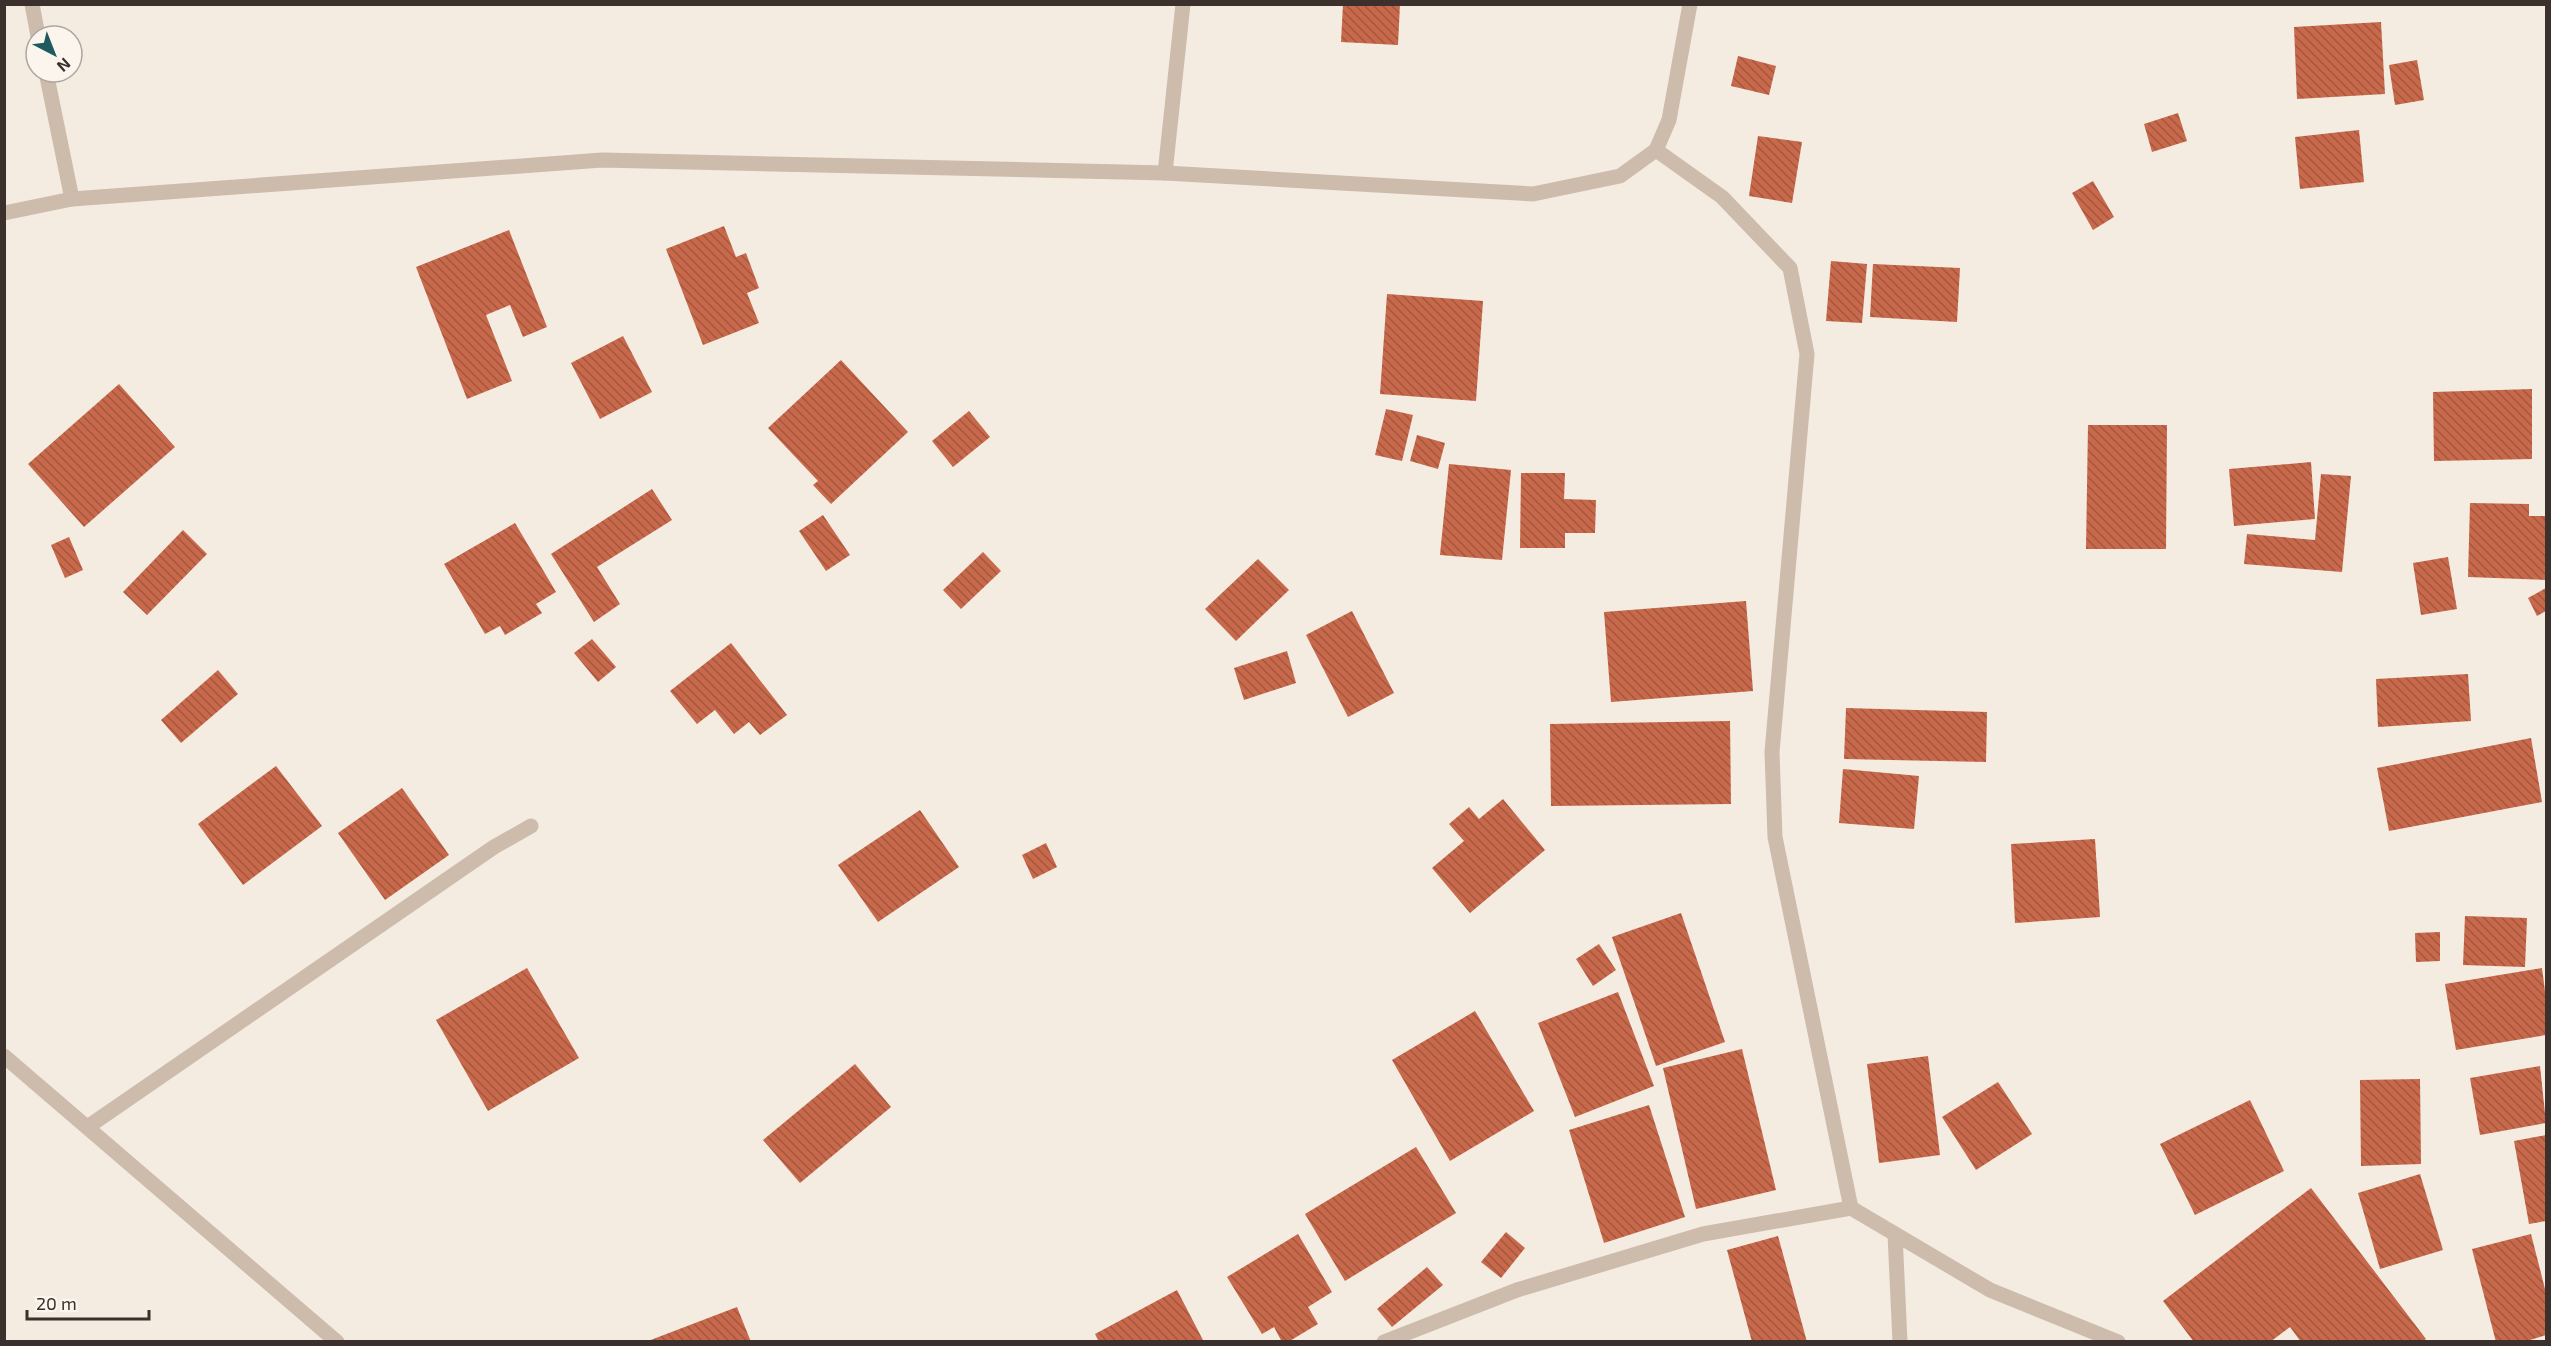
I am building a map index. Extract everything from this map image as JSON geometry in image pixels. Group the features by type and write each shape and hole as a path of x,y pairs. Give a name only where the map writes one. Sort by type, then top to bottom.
{"street":[{"path":"32,4 36,24"},
{"path":"1165,173 1183,4"},
{"path":"4,213 72,199 602,160 1165,173 1533,194 1620,176 1656,150 1669,120 1690,4"},
{"path":"48,84 72,199"},
{"path":"1656,150 1722,197 1790,268 1807,354 1772,752 1775,837 1851,1208"},
{"path":"88,1126 494,847 531,826"},
{"path":"4,1056 337,1341"},
{"path":"1384,1341 1517,1290 1703,1234 1851,1208 1989,1290 2118,1341"},
{"path":"1895,1234 1900,1341"}],"building":[{"path":"1343,4 1400,4 1398,45 1341,42"},
{"path":"2381,22 2385,94 2297,99 2294,27"},
{"path":"1738,56 1776,66 1769,95 1731,86"},
{"path":"2417,60 2424,100 2395,105 2389,65"},
{"path":"2178,113 2187,141 2152,152 2144,124"},
{"path":"2359,130 2364,182 2300,189 2295,137"},
{"path":"1758,136 1802,142 1792,203 1749,196"},
{"path":"2093,181 2114,217 2093,230 2072,193"},
{"path":"724,226 736,257 746,253 759,288 747,293 759,323 703,345 666,249"},
{"path":"509,230 547,327 523,337 510,305 486,315 512,381 467,399 416,267"},
{"path":"1831,261 1867,264 1862,323 1826,321"},
{"path":"1873,264 1960,268 1957,322 1870,317"},
{"path":"1387,294 1483,301 1476,401 1380,394"},
{"path":"623,336 652,392 600,419 571,363"},
{"path":"841,360 908,432 831,504 813,485 818,481 768,428"},
{"path":"119,384 175,447 84,527 28,464"},
{"path":"2532,389 2532,459 2434,461 2433,392"},
{"path":"1386,409 1413,415 1402,461 1375,455"},
{"path":"969,411 990,437 953,467 932,441"},
{"path":"2088,425 2167,425 2166,549 2086,549"},
{"path":"1417,435 1445,443 1438,469 1410,461"},
{"path":"2311,462 2315,519 2234,526 2229,469"},
{"path":"1449,464 1511,470 1502,560 1440,555"},
{"path":"1521,473 1565,473 1564,499 1596,500 1595,533 1565,533 1565,548 1520,548"},
{"path":"2321,474 2351,476 2342,572 2244,564 2247,534 2315,540"},
{"path":"652,489 672,520 597,567 620,604 594,622 551,554"},
{"path":"2470,503 2529,504 2529,516 2546,516 2546,580 2468,577"},
{"path":"823,515 850,555 826,571 799,531"},
{"path":"515,523 556,592 536,604 542,613 505,635 500,626 485,634 444,564"},
{"path":"183,530 207,554 147,615 123,592"},
{"path":"69,537 83,570 65,578 51,545"},
{"path":"983,552 1001,571 961,609 943,590"},
{"path":"2448,557 2457,609 2421,615 2413,563"},
{"path":"1258,559 1289,590 1236,641 1205,609"},
{"path":"2546,588 2546,611 2537,616 2528,598"},
{"path":"1746,601 1753,691 1611,702 1604,612"},
{"path":"1352,611 1394,693 1348,717 1306,635"},
{"path":"592,639 616,667 598,682 574,653"},
{"path":"731,643 787,715 760,735 749,722 734,734 715,710 697,724 670,691"},
{"path":"1287,651 1296,683 1244,700 1234,668"},
{"path":"218,670 238,694 181,743 161,720"},
{"path":"2468,674 2471,721 2378,727 2376,679"},
{"path":"1846,708 1987,712 1986,762 1844,759"},
{"path":"1730,721 1731,804 1551,806 1550,724"},
{"path":"2531,738 2542,802 2389,831 2377,768"},
{"path":"276,766 322,826 243,885 198,824"},
{"path":"1843,769 1919,776 1914,829 1839,823"},
{"path":"402,788 449,855 385,900 338,833"},
{"path":"1503,799 1545,850 1470,913 1432,868 1464,841 1449,824 1469,807 1479,819"},
{"path":"920,810 959,867 878,922 838,865"},
{"path":"2095,839 2100,917 2015,923 2011,844"},
{"path":"1046,843 1057,867 1033,879 1022,855"},
{"path":"1681,913 1725,1042 1656,1066 1612,937"},
{"path":"2465,916 2527,918 2525,967 2463,965"},
{"path":"2440,932 2440,961 2416,962 2415,933"},
{"path":"1599,944 1616,970 1593,986 1576,959"},
{"path":"527,968 579,1058 488,1111 436,1020"},
{"path":"2542,968 2546,999 2546,1035 2456,1050 2445,984"},
{"path":"1618,992 1654,1086 1575,1117 1538,1023"},
{"path":"1475,1011 1534,1111 1450,1161 1392,1060"},
{"path":"1742,1049 1776,1190 1696,1209 1663,1068"},
{"path":"1928,1056 1940,1155 1879,1163 1867,1064"},
{"path":"855,1064 891,1107 800,1183 763,1140"},
{"path":"2540,1066 2546,1123 2480,1135 2470,1078"},
{"path":"2420,1079 2421,1164 2361,1166 2360,1080"},
{"path":"1998,1082 2032,1134 1976,1170 1942,1117"},
{"path":"2250,1100 2284,1171 2195,1215 2160,1144"},
{"path":"1649,1105 1685,1217 1604,1243 1569,1130"},
{"path":"2546,1135 2546,1221 2529,1224 2514,1141"},
{"path":"1416,1147 1456,1213 1345,1281 1305,1214"},
{"path":"2420,1174 2443,1250 2380,1269 2358,1193"},
{"path":"2311,1188 2426,1339 2422,1342 2301,1342 2290,1327 2270,1342 2194,1342 2163,1301"},
{"path":"1506,1232 1525,1248 1501,1278 1481,1262"},
{"path":"1298,1234 1332,1292 1308,1307 1318,1324 1288,1342 1282,1342 1274,1327 1262,1334 1227,1277"},
{"path":"2531,1234 2546,1293 2546,1335 2524,1342 2496,1342 2472,1249"},
{"path":"1778,1236 1807,1342 1752,1342 1727,1250"},
{"path":"1427,1267 1443,1285 1392,1327 1377,1309"},
{"path":"1177,1290 1204,1342 1099,1342 1095,1334"},
{"path":"737,1307 751,1342 648,1342 648,1341"}]}
